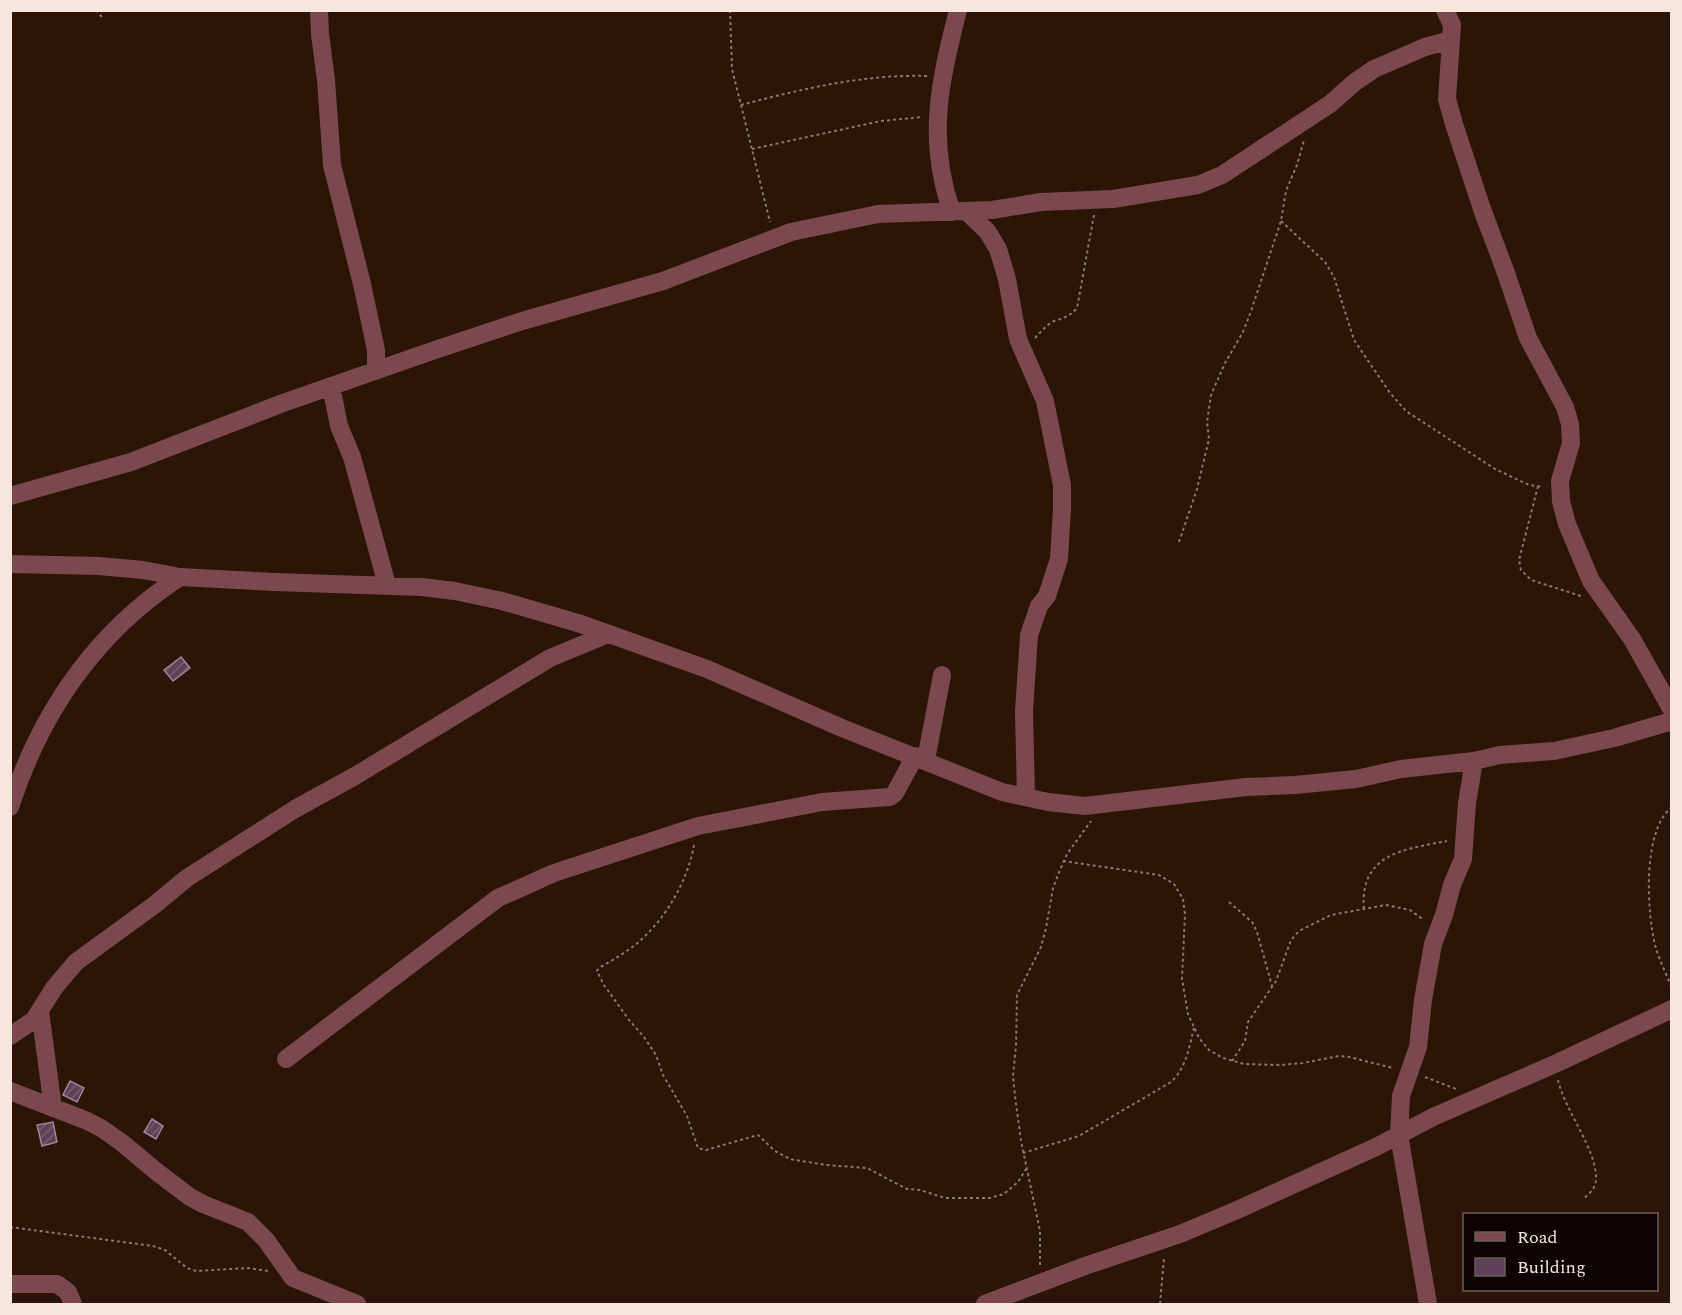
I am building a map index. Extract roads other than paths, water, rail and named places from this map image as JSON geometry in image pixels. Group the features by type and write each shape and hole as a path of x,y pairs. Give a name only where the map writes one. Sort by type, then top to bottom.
{"street":[{"path":"319,10 332,165 362,284 376,350 376,371"},
{"path":"958,10 942,77 936,131 944,188 959,211 987,231 998,249 1007,279 1018,339 1045,400 1062,485 1059,559 1047,596 1039,606 1029,635 1024,711 1026,797"},
{"path":"10,496 131,462 331,386 522,321 663,281 791,232 878,214 992,210 1041,202 1113,199 1198,185 1222,175 1308,119 1374,69 1425,47 1464,10"},
{"path":"1450,25 1447,99 1457,134 1528,338 1565,407 1570,424 1571,443 1560,485 1561,501 1574,543 1592,581 1632,639 1671,710"},
{"path":"331,386 339,426 352,457 387,585"},
{"path":"10,564 99,566 143,570 180,577 387,585 455,591 502,601 581,624 706,669 832,724 1002,792 1048,802 1085,806 1246,787 1346,780 1401,769 1562,749 1614,738 1671,722"},
{"path":"10,807 39,734 83,663 133,612 156,592 180,577"},
{"path":"10,1036 28,1025 76,962 153,906 187,878 296,809 550,658 608,634"},
{"path":"286,1059 498,898 554,873 698,826 822,802 890,797 921,758 942,675"},
{"path":"1428,1305 1399,1135 1401,1096 1418,1047 1423,1000 1437,929 1463,859 1467,803 1474,761"},
{"path":"986,1305 1085,1266 1166,1239 1235,1211 1433,1117 1557,1063 1671,1009"},
{"path":"40,1011 53,1108"},
{"path":"10,1091 101,1128 190,1197 248,1222 266,1240 293,1278 357,1305"},
{"path":"10,1284 57,1284 68,1292 73,1305"}]}
